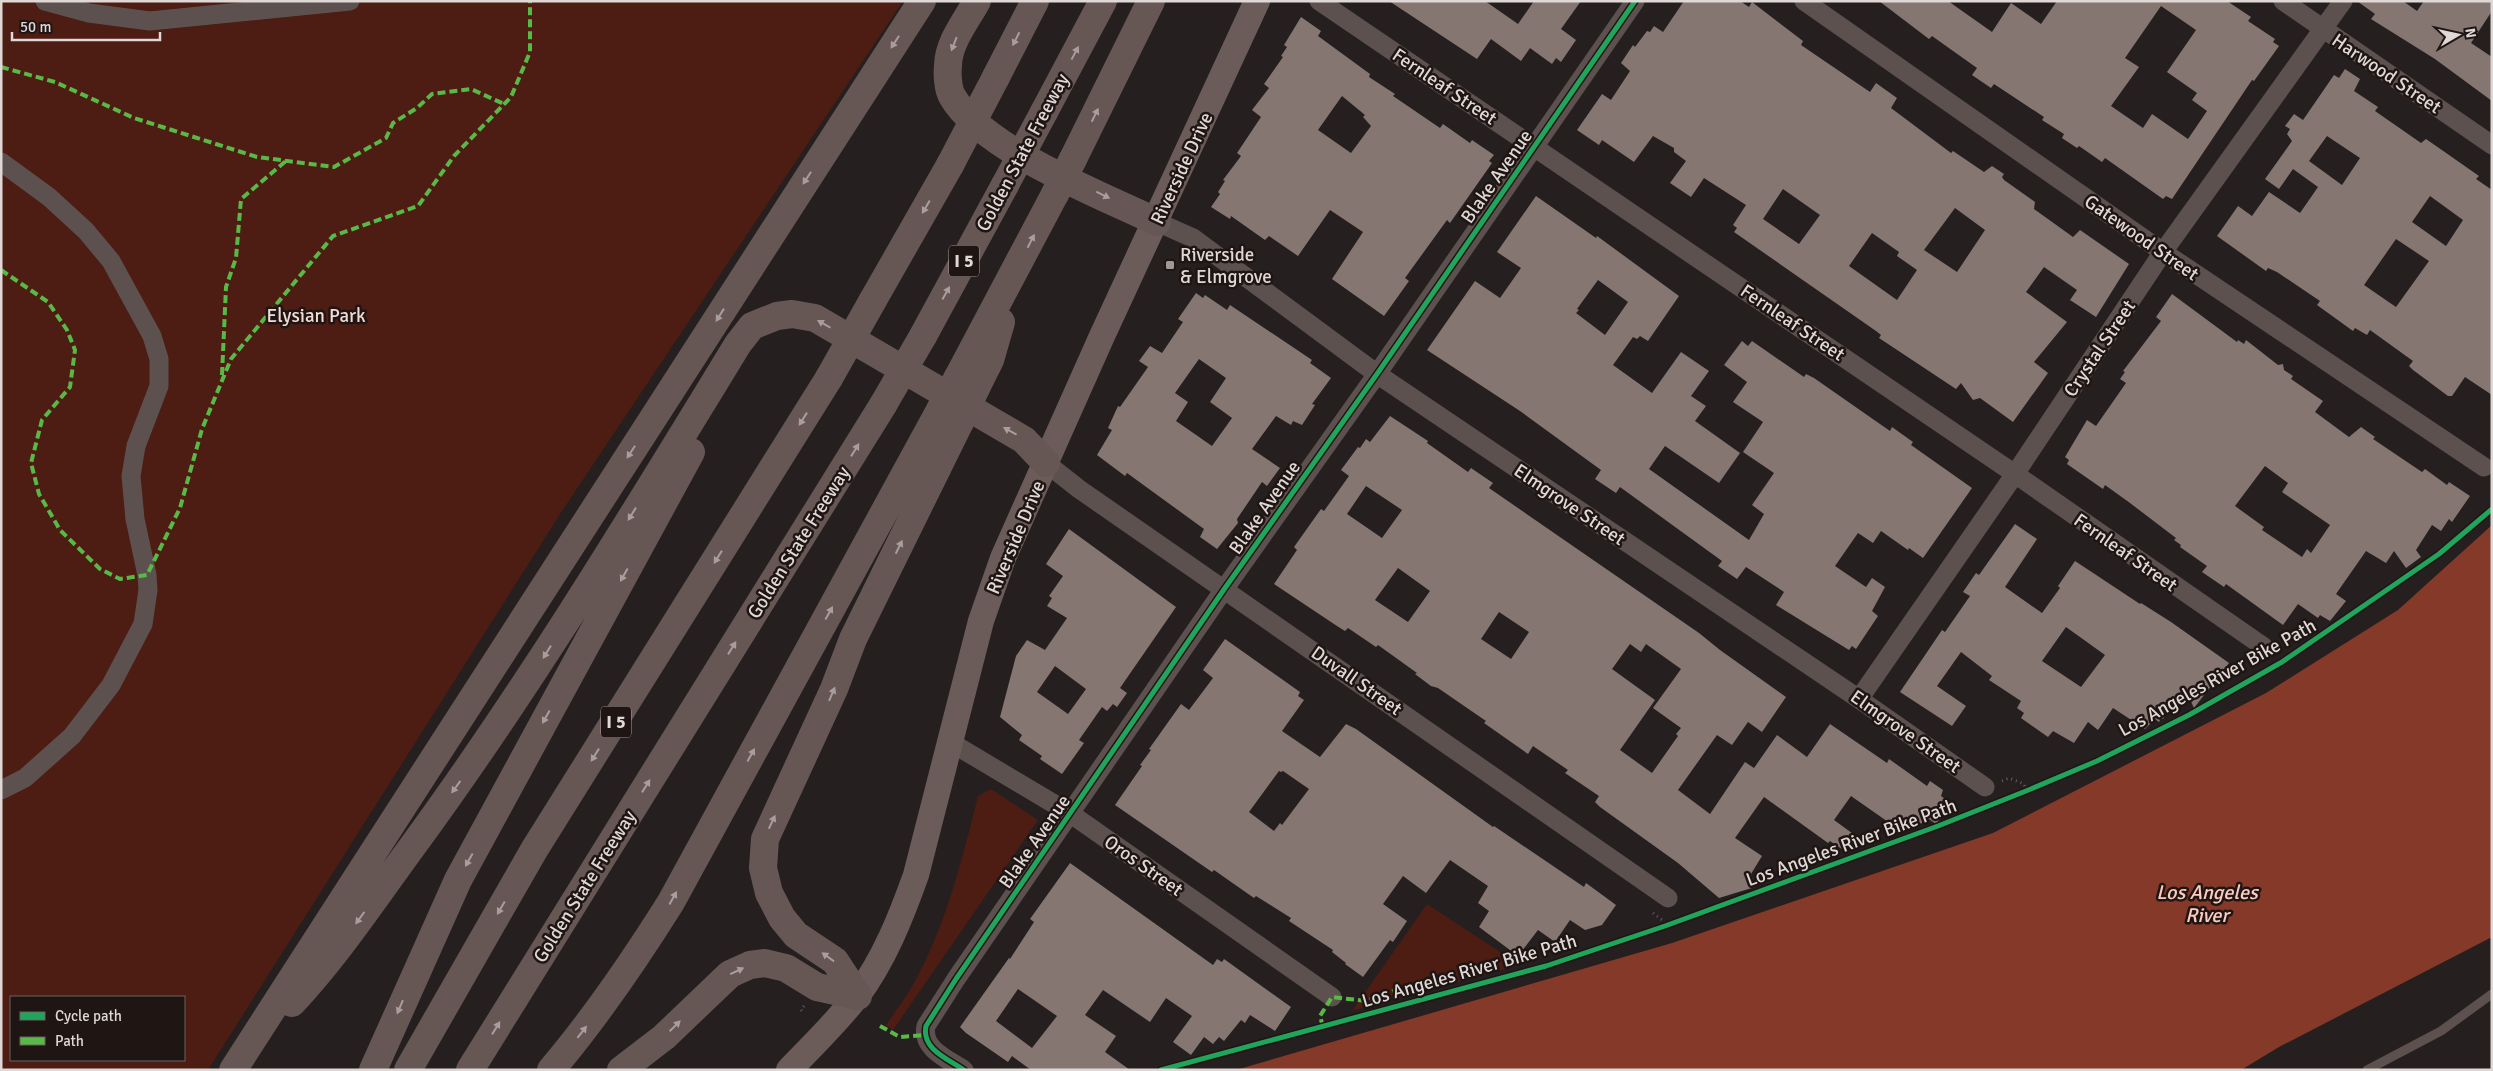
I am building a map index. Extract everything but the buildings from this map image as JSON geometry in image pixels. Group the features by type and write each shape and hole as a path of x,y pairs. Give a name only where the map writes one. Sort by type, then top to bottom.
{"highway":[{"path":"238,1063 922,1"},
{"path":"977,1 953,43 948,66 951,94 960,109 999,144 1157,222"},
{"name":"I 5","path":"408,1069 534,850 829,378 950,165 1035,1"},
{"name":"Golden State Freeway","path":"470,1070 883,405 923,336 1103,1"},
{"path":"858,996 835,961 796,935 782,918 769,894 763,868 764,839 830,698 950,416 1013,278 1151,1"},
{"path":"238,1063 308,986 470,768 516,700 738,344 752,326 792,314 815,318 1024,440 1046,463"},
{"path":"372,1070 458,880 726,387 756,336 769,320"},
{"path":"550,1070 582,1033 635,960 671,902 950,416"},
{"path":"622,1070 664,1037 730,974 750,965 765,963 786,968 817,987 858,996"}],"main road":[{"name":"Riverside Drive","path":"789,1070 858,996 883,955 901,915 916,875 981,621 1003,558 1102,336 1157,222 1256,1"}],"street":[{"path":"45,1 89,13 150,21 350,1"},
{"name":"Fernleaf Street","path":"1319,1 2015,474 2264,647"},
{"name":"Blake Avenue","path":"964,1070 930,1047 924,1035 926,1026 956,979 1225,588 1377,374 1635,1"},
{"name":"Gatewood Street","path":"1804,1 2163,252 2484,467"},
{"name":"Harwood Street","path":"2283,1 2492,145"},
{"name":"Crystal Street","path":"1859,698 2015,474 2163,252 2343,1"},
{"path":"1,162 55,203 86,231 111,261 152,336 159,359 159,386 136,446 131,476 135,519 147,575 148,590 143,624 111,685 72,736 25,778 1,790"},
{"name":"Elmgrove Street","path":"1157,222 1194,238 1377,374 1859,698 1985,787"},
{"name":"Duvall Street","path":"1046,463 1668,898"},
{"name":"Oros Street","path":"950,742 1071,814 1332,997"}],"lane":[{"path":"2367,1070 2441,1031 2492,994"}],"path":[{"path":"1985,787 2008,778 2024,784 2026,791"},
{"path":"2017,794 2035,787"},
{"path":"1649,910 1662,920 1665,926"},
{"path":"1656,929 1674,923"}],"green space":[{"name":"Elysian Park","path":"1,1 903,1 562,511 208,1070 1,1070"},
{"path":"991,789 1038,820 893,1030 886,1025 914,983 944,915 959,868 978,796"},
{"path":"1427,904 1520,965 1352,1011"}],"water":[{"name":"Los Angeles River","path":"2492,525 2492,937 2279,1047 2241,1070 1236,1070 1672,943 1993,833 2266,693 2398,610"}],"marked path":[{"path":"1,270 48,302 67,330 75,350 70,387 42,420 31,463 39,494 60,530 100,569 120,579 147,575 180,508 202,429 231,359 333,236 418,206 454,156 511,97 530,52 530,1"},
{"path":"1,67 55,82 134,118 257,157 334,167 386,138 393,123 417,108 432,94 471,89 504,104"},
{"path":"222,375 226,287 236,258 241,199 287,160"},
{"path":"1323,1027 1320,1016 1332,997 1366,1001 1426,979"},
{"path":"880,1026 900,1037 924,1035"}],"cycle path":[{"path":"964,1070 937,1053 928,1041 926,1026 956,979 1225,588 1377,374 1635,1"},
{"name":"Los Angeles River Bike Path","path":"1161,1070 1546,966 1665,926 1938,826 2026,791 2097,761 2189,715 2282,662 2439,554 2492,509"}],"place":[{"name":"Riverside & Elmgrove","path":"1170,265"}]}
